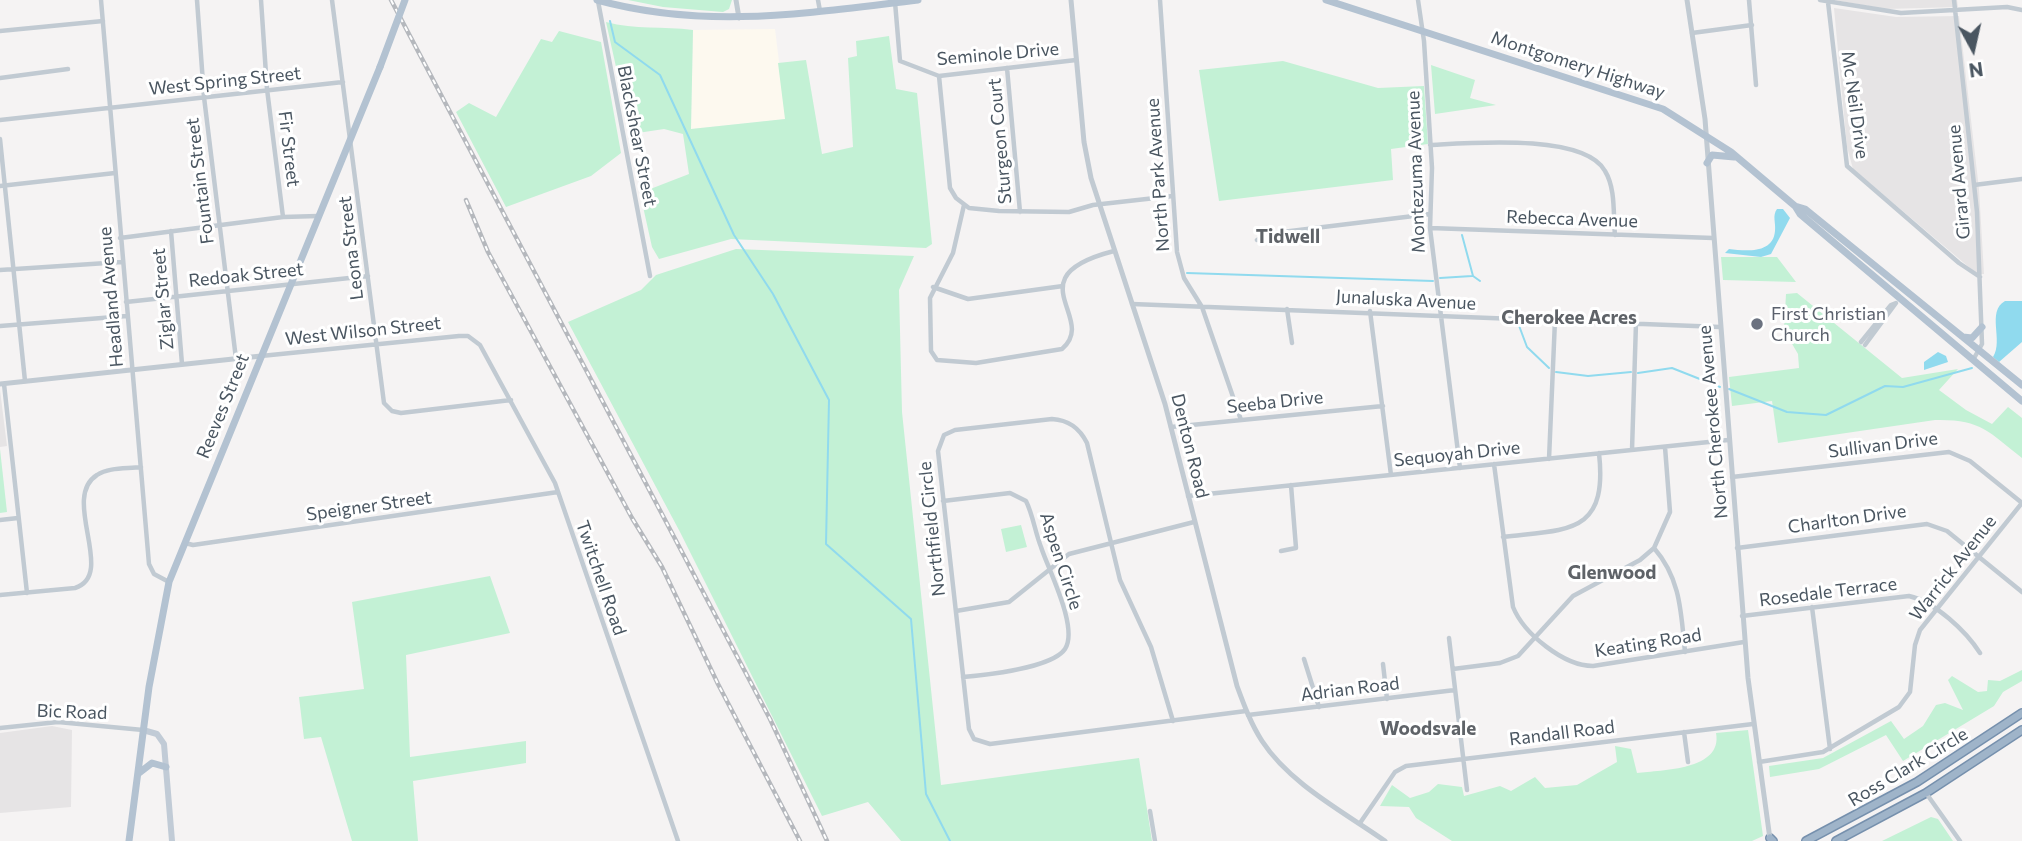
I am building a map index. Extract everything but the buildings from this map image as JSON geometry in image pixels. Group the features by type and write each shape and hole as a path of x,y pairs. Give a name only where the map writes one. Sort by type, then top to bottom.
{"highway":[{"name":"Ross Clark Circle","path":"1806,841 1899,793 1989,737 2022,713"},
{"name":"Ross Clark Circle","path":"1839,839 1926,793 2022,730"},
{"path":"1989,737 1998,747"},
{"path":"1899,793 1918,790 1926,793"},
{"path":"1837,826 1839,839"}],"main road":[{"name":"Reeves Street","path":"129,841 156,641 169,582 405,0"},
{"path":"597,0 670,15 739,19 918,0"},
{"name":"Montgomery Highway","path":"1326,0 1646,102 1705,134 1795,206 1800,214 1898,301 2022,401"},
{"path":"1707,163 1712,155 1718,153 1738,158"},
{"name":"Montgomery Highway","path":"1795,206 1805,209 2022,385"},
{"path":"1963,337 1972,338 1982,327"},
{"path":"144,730 161,738 172,841"},
{"path":"138,773 152,763 166,768"}],"street":[{"name":"Headland Avenue","path":"101,0 149,564 155,574 169,582"},
{"name":"Fountain Street","path":"197,0 204,97 236,359"},
{"name":"Fir Street","path":"261,0 267,89 284,217"},
{"name":"Leona Street","path":"332,0 383,401 392,411 401,413 511,400"},
{"name":"Blackshear Street","path":"597,0 650,276"},
{"path":"736,0 739,19"},
{"path":"818,0 820,11"},
{"name":"Denton Road","path":"1071,0 1085,151 1098,205 1171,427 1228,655 1247,713 1263,743 1282,764 1385,841"},
{"name":"North Park Avenue","path":"1160,0 1179,263 1202,307 1241,420"},
{"name":"Montezuma Avenue","path":"1418,0 1430,145 1430,228 1460,468"},
{"name":"North Cherokee Avenue","path":"1687,0 1705,134 1744,642 1753,724 1771,840"},
{"path":"1749,0 1756,85"},
{"path":"1820,0 1893,13 2007,7 2022,10"},
{"name":"Girard Avenue","path":"1954,0 1974,185 1982,327 1980,352"},
{"name":"Seminole Drive","path":"895,1 900,61 939,76 1076,60"},
{"name":"Mc Neil Drive","path":"1828,2 1847,166 1959,263 1980,276"},
{"path":"0,31 103,21"},
{"path":"1692,33 1752,24"},
{"name":"Sturgeon Court","path":"1007,68 1020,212"},
{"path":"0,78 68,69"},
{"path":"939,76 950,188 964,205 974,209 1069,212 1098,205 1173,196"},
{"name":"West Spring Street","path":"0,120 343,82"},
{"path":"0,139 25,381"},
{"path":"1430,145 1538,145 1592,158 1603,167 1609,179 1615,234"},
{"path":"3,185 115,173"},
{"path":"1974,185 2022,178"},
{"path":"964,205 953,253 933,287 930,303 932,355 943,361 965,363 1023,357 1066,346 1071,332 1063,286 1069,271 1077,263 1114,251"},
{"path":"1257,240 1266,234 1430,214"},
{"path":"120,238 284,217 318,216"},
{"name":"Rebecca Avenue","path":"1430,228 1713,238"},
{"name":"Ziglar Street","path":"171,231 182,365"},
{"path":"0,270 122,262"},
{"name":"Redoak Street","path":"126,302 368,276"},
{"path":"933,287 968,299 1063,286"},
{"path":"1863,344 1906,291"},
{"name":"Junaluska Avenue","path":"1132,304 1720,327"},
{"path":"1287,309 1292,342"},
{"path":"1370,312 1391,475"},
{"path":"0,326 127,316"},
{"path":"1549,459 1555,320"},
{"path":"1632,450 1636,323"},
{"name":"West Wilson Street","path":"2,384 459,336 472,338"},
{"name":"Twitchell Road","path":"472,338 482,349 511,400 558,492 678,841"},
{"path":"1973,360 1980,352"},
{"path":"2,384 27,593"},
{"name":"Seeba Drive","path":"1171,427 1383,406"},
{"name":"Northfield Circle","path":"1173,721 1151,647 1126,596 1087,443 1077,429 1061,420 947,433 938,448 969,732 981,743 1247,713"},
{"name":"Sequoyah Drive","path":"1188,496 1728,440"},
{"path":"1452,669 1509,661 1523,653 1580,590 1640,560 1654,548 1670,512 1665,447"},
{"name":"Sullivan Drive","path":"1731,478 1949,452 1966,458 2022,503"},
{"path":"1503,537 1565,529 1585,519 1600,493 1599,453"},
{"name":"Keating Road","path":"1494,464 1513,607 1519,619 1565,659 1588,666 1744,642"},
{"path":"0,595 75,588 87,582 91,571 84,499 88,485 104,472 141,467"},
{"path":"1281,551 1296,548 1290,485"},
{"name":"Speigner Street","path":"184,542 193,545 558,492"},
{"name":"Aspen Circle","path":"943,501 1010,493 1019,495 1028,505 1067,624 1068,639 1063,652 1020,670 963,677"},
{"name":"Warrick Avenue","path":"1759,762 1810,756 1830,749 1904,702 1912,686 1917,638 1935,610 2022,503"},
{"path":"0,520 18,518"},
{"path":"956,611 1009,602 1069,554 1194,522"},
{"name":"Charlton Drive","path":"1737,548 1927,524 1944,529 2022,592"},
{"path":"1654,548 1669,569 1677,587 1685,652"},
{"name":"Rosedale Terrace","path":"1742,616 1904,596 1919,599 1935,610 1973,641 1980,653"},
{"path":"1812,607 1830,749"},
{"path":"1449,638 1467,790"},
{"path":"1304,659 1319,707"},
{"path":"1383,664 1387,699"},
{"name":"Adrian Road","path":"1247,713 1455,690"},
{"name":"Bic Road","path":"0,728 58,722 144,730"},
{"name":"Randall Road","path":"1360,823 1401,767 1753,724"},
{"path":"1684,732 1688,762"},
{"path":"1926,793 1960,841"},
{"path":"1150,811 1155,841"}],"shaded area":[{"path":"1834,0 1957,0 1958,7 1886,9"},
{"path":"1834,8 1896,17 1959,16 1979,189 1984,274 1977,274 1853,169 1847,147"},
{"path":"775,29 786,119 691,129 693,30"},
{"path":"0,390 7,446 0,447"},
{"path":"52,726 72,730 71,807 0,813 0,733"}],"green space":[{"path":"628,0 732,0 729,9 723,12 663,7"},
{"path":"606,22 693,30 691,129 785,119 778,63 806,60 822,154 853,147 848,58 857,56 856,41 889,36 896,89 917,93 932,244 926,248 731,239 659,259 652,247 640,193 689,174 683,134 664,129 631,134"},
{"path":"559,31 601,42 621,153 591,176 506,207 456,112 469,103 496,117 541,39 552,42"},
{"path":"1283,61 1378,88 1424,86 1428,144 1391,149 1393,180 1219,201 1199,70"},
{"path":"1431,65 1475,80 1470,98 1496,105 1435,114"},
{"path":"736,249 914,256 899,290 902,412 941,785 1139,758 1152,841 901,841 868,802 822,816 680,532 568,322 641,290 656,275"},
{"path":"1721,257 1777,257 1796,282 1723,280"},
{"path":"1797,293 1902,378 1958,369 1939,390 1966,410 1992,424 2008,407 2022,418 2022,458 1983,428 1950,420 1778,443 1772,401 1732,406 1729,377 1799,368 1798,354 1784,330 1786,294"},
{"path":"0,449 7,512 0,513"},
{"path":"1021,525 1027,547 1006,552 1001,529"},
{"path":"490,576 510,633 406,655 410,757 526,741 526,763 413,781 418,841 352,841 321,737 304,739 299,697 364,689 352,602"},
{"path":"2022,670 2022,681 2003,692 1994,706 1903,761 1886,735 1819,769 1770,777 1769,766 1823,758 1891,721 1904,739 1923,726 1936,705 1945,703 1963,710 1948,680 1952,676 1978,692 1987,691 1988,680 2000,681"},
{"path":"1748,730 1763,836 1752,841 1452,841 1416,818 1409,807 1380,806 1392,785 1410,798 1429,792 1438,784 1462,787 1464,796 1500,786 1511,791 1535,777 1545,788 1577,785 1617,762 1615,746 1631,749 1637,773 1675,769 1701,761 1710,754 1716,745 1716,733"},
{"path":"1931,817 1938,819 1953,841 1882,841"}],"water":[{"path":"1777,209 1783,209 1790,218 1771,254 1761,257 1725,253 1729,249 1758,249 1769,244 1775,231 1774,217"},
{"path":"2005,301 2022,301 2022,342 1999,362 1993,357 1997,343 1996,319 1999,306"},
{"path":"1938,352 1946,356 1948,362 1924,370 1924,362"}],"waterway":[{"path":"610,21 615,42 660,75 734,235 773,294 829,400 826,544 911,619 926,794 950,841"},
{"path":"1462,235 1473,276 1480,281"},
{"path":"1187,273 1433,281"},
{"path":"1440,278 1472,276"},
{"path":"1518,323 1527,347 1549,368"},
{"path":"1638,373 1672,368 1720,387"},
{"path":"1729,389 1787,412 1826,415 1885,386 1903,387 1972,368"},
{"path":"1556,372 1588,376 1631,372"}],"railway":[{"path":"391,0 770,719 827,841"},
{"path":"466,200 488,252 632,518 662,567 718,684 800,841"}],"place":[{"name":"First Christian Church","path":"1757,324"}],"district":[{"name":"Tidwell","path":"1288,237"},
{"name":"Cherokee Acres","path":"1569,318"},
{"name":"Glenwood","path":"1612,573"},
{"name":"Woodsvale","path":"1428,729"}]}
